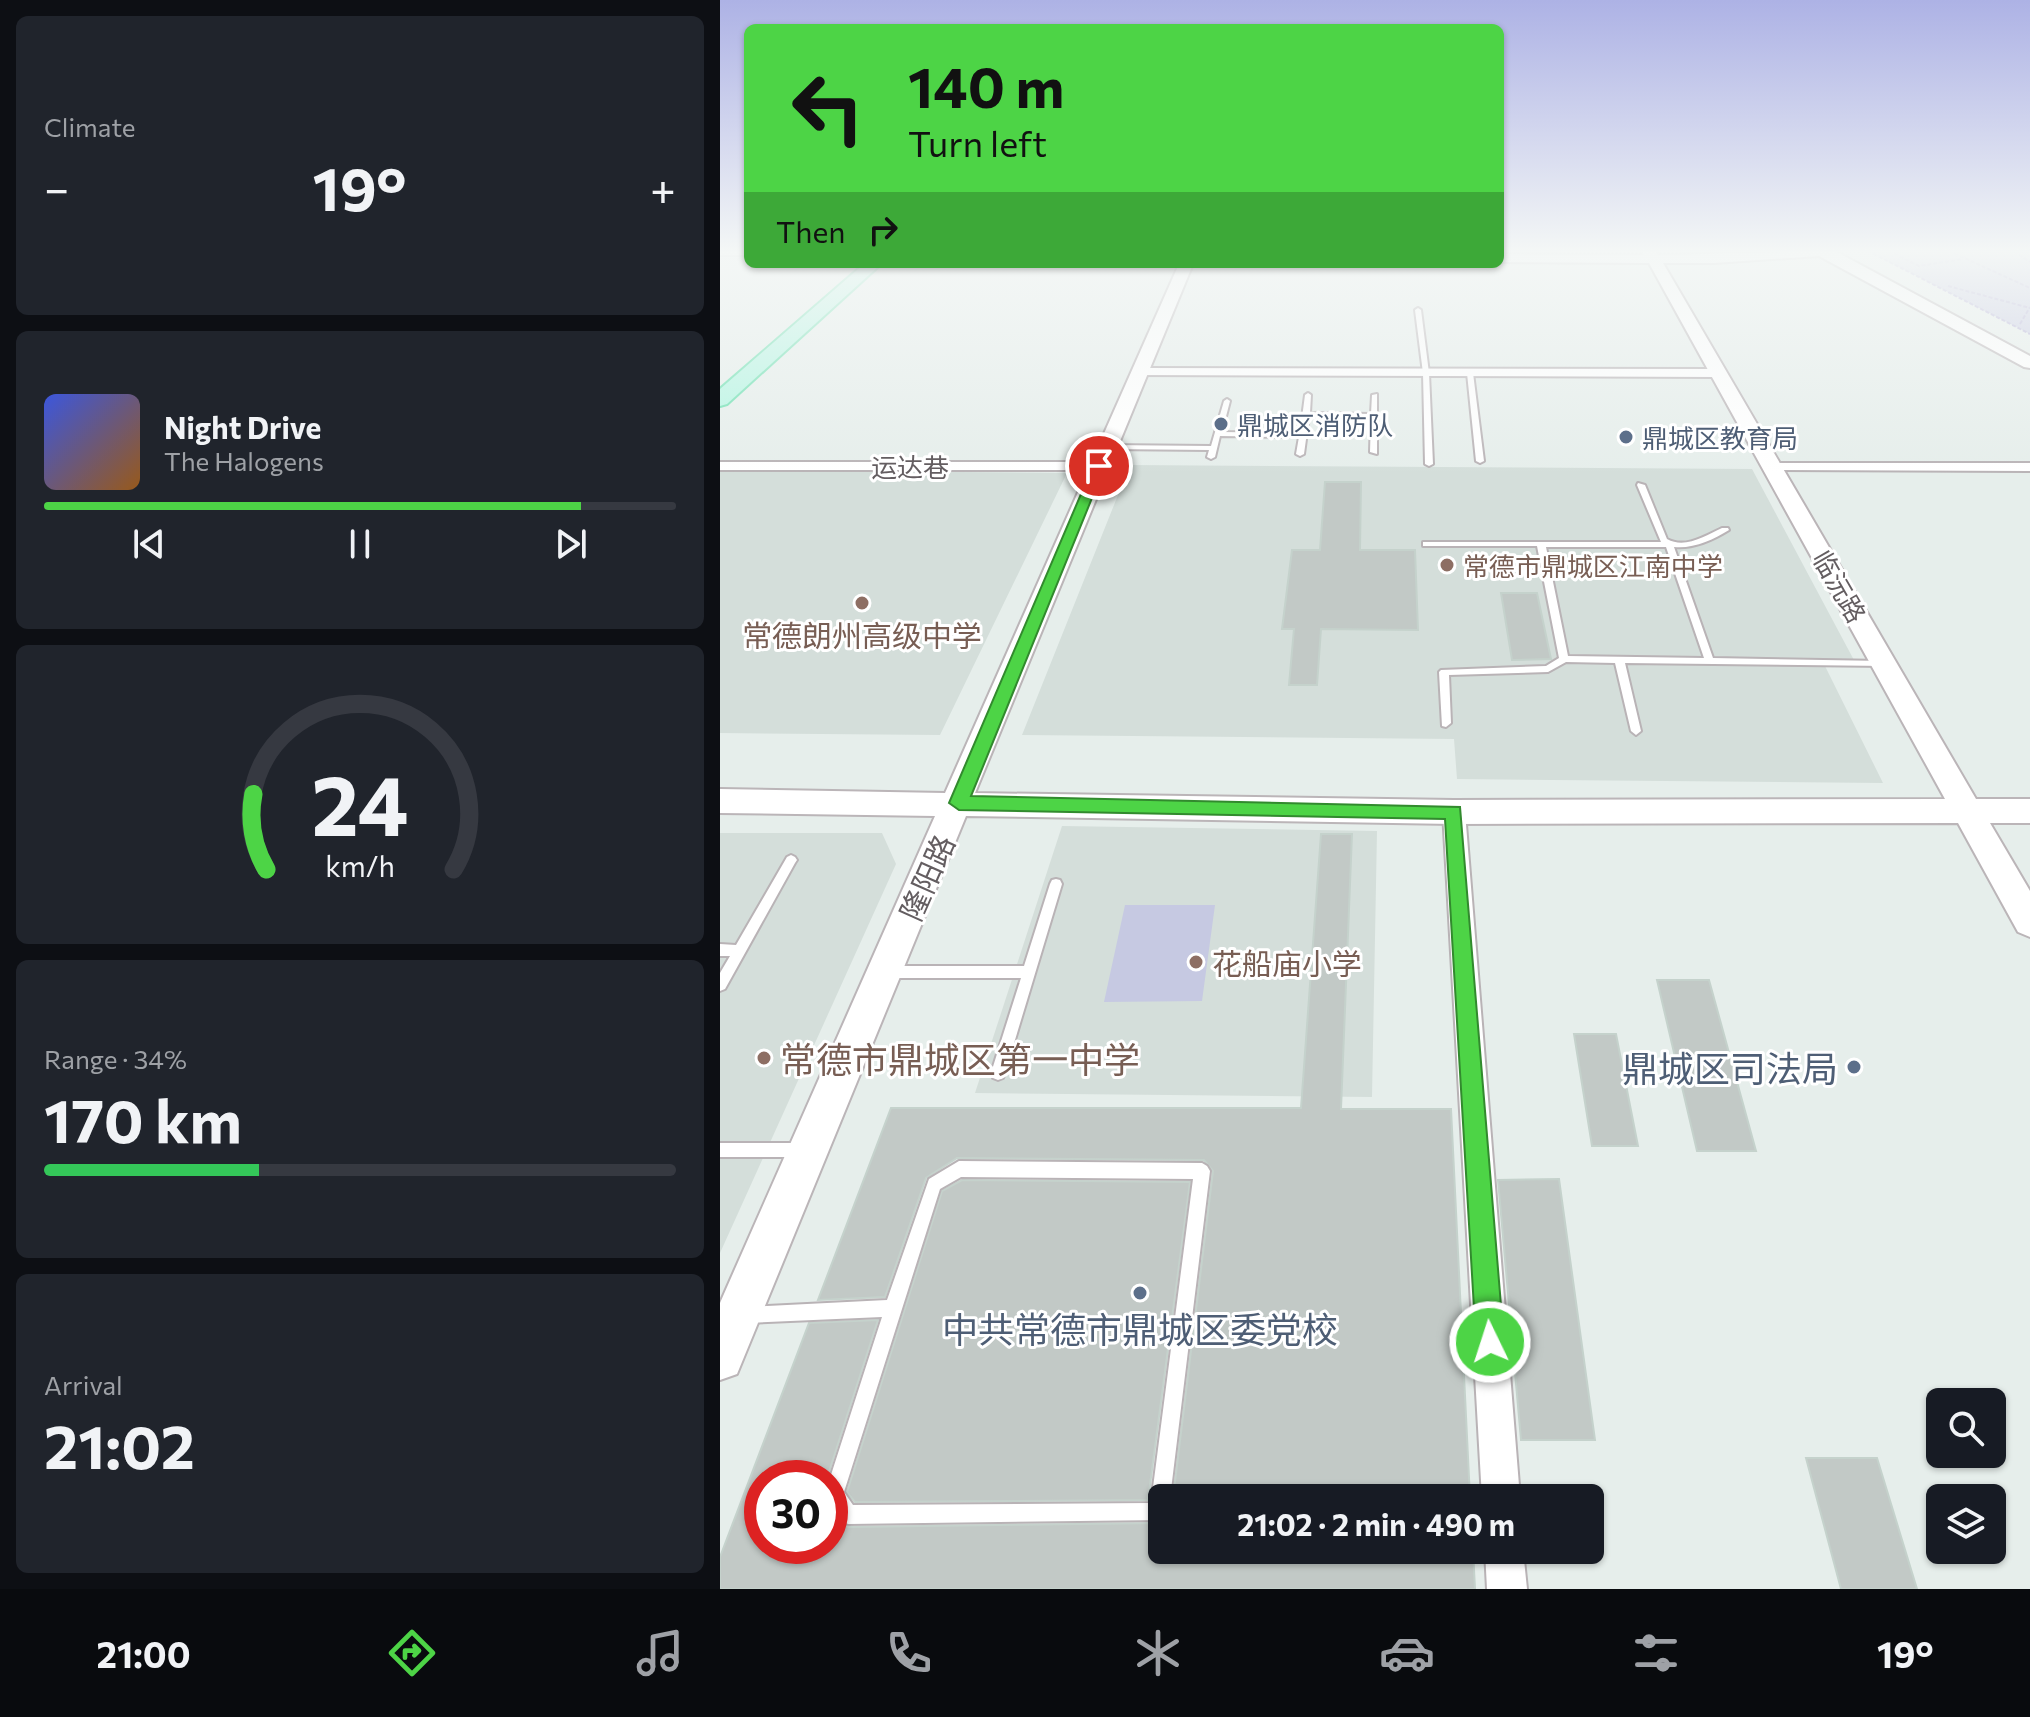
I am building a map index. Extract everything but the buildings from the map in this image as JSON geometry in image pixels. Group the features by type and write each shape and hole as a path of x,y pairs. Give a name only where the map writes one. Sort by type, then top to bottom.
{"main road":[{"path":"720,381 783,325"},
{"path":"720,400 804,325"}],"street":[{"name":"隆阳路","path":"720,1357 959,803 1159,325"},
{"name":"临沅路","path":"1692,325 2030,922"},
{"path":"1959,325 2030,363"},
{"path":"1975,325 2030,353"},
{"path":"1139,372 1719,373"},
{"name":"运达巷","path":"720,466 1103,456"},
{"path":"1772,467 2030,467"},
{"path":"720,801 1454,812 2030,811"},
{"path":"1454,812 1500,1484"},
{"path":"1505,1564 1507,1589"}],"lane":[{"path":"1420,325 1426,373 1429,464"},
{"path":"1470,373 1480,461"},
{"path":"1300,454 1308,395"},
{"path":"1374,452 1375,395"},
{"path":"1103,456 1213,452 1227,401"},
{"path":"1306,415 1375,416"},
{"path":"1218,434 1303,435"},
{"path":"1641,485 1663,540 1669,545 1710,662"},
{"path":"1426,544 1684,546 1725,530"},
{"path":"1541,544 1564,659"},
{"path":"1446,723 1444,672 1548,669 1564,659 1884,664"},
{"path":"1619,660 1636,731"},
{"path":"720,985 791,860"},
{"path":"998,1073 1056,884"},
{"path":"720,950 740,951"},
{"path":"884,972 1029,972"},
{"path":"720,1150 808,1150"},
{"path":"959,1169 1202,1171 1159,1512 848,1515 834,1494 893,1308 934,1184 959,1169"},
{"path":"738,1316 893,1308"}],"shaded area":[{"path":"2013,325 2030,325 2030,334"},
{"name":"常德市鼎城区江南中学","path":"1130,465 1752,469 1855,662 1823,662 1883,783 1457,779 1454,739 1022,735"},
{"name":"常德朗州高级中学","path":"720,470 1067,473 940,735 720,733"},
{"name":"花船庙小学","path":"1062,826 1377,831 1372,1097 975,1093"},
{"name":"常德市鼎城区第一中学","path":"720,833 882,833 896,864 720,1253"},
{"path":"1125,905 1215,905 1202,1001 1104,1002"}],"place":[{"name":"鼎城区消防队","path":"1221,424"},
{"name":"鼎城区教育局","path":"1626,437"},
{"name":"常德市鼎城区江南中学","path":"1447,565"},
{"name":"常德朗州高级中学","path":"862,603"},
{"name":"花船庙小学","path":"1196,962"},
{"name":"常德市鼎城区第一中学","path":"764,1058"},
{"name":"鼎城区司法局","path":"1854,1067"},
{"name":"中共常德市鼎城区委党校","path":"1140,1293"}],"route":[{"path":"1099,466 959,803 1454,812 1490,1342"}]}
